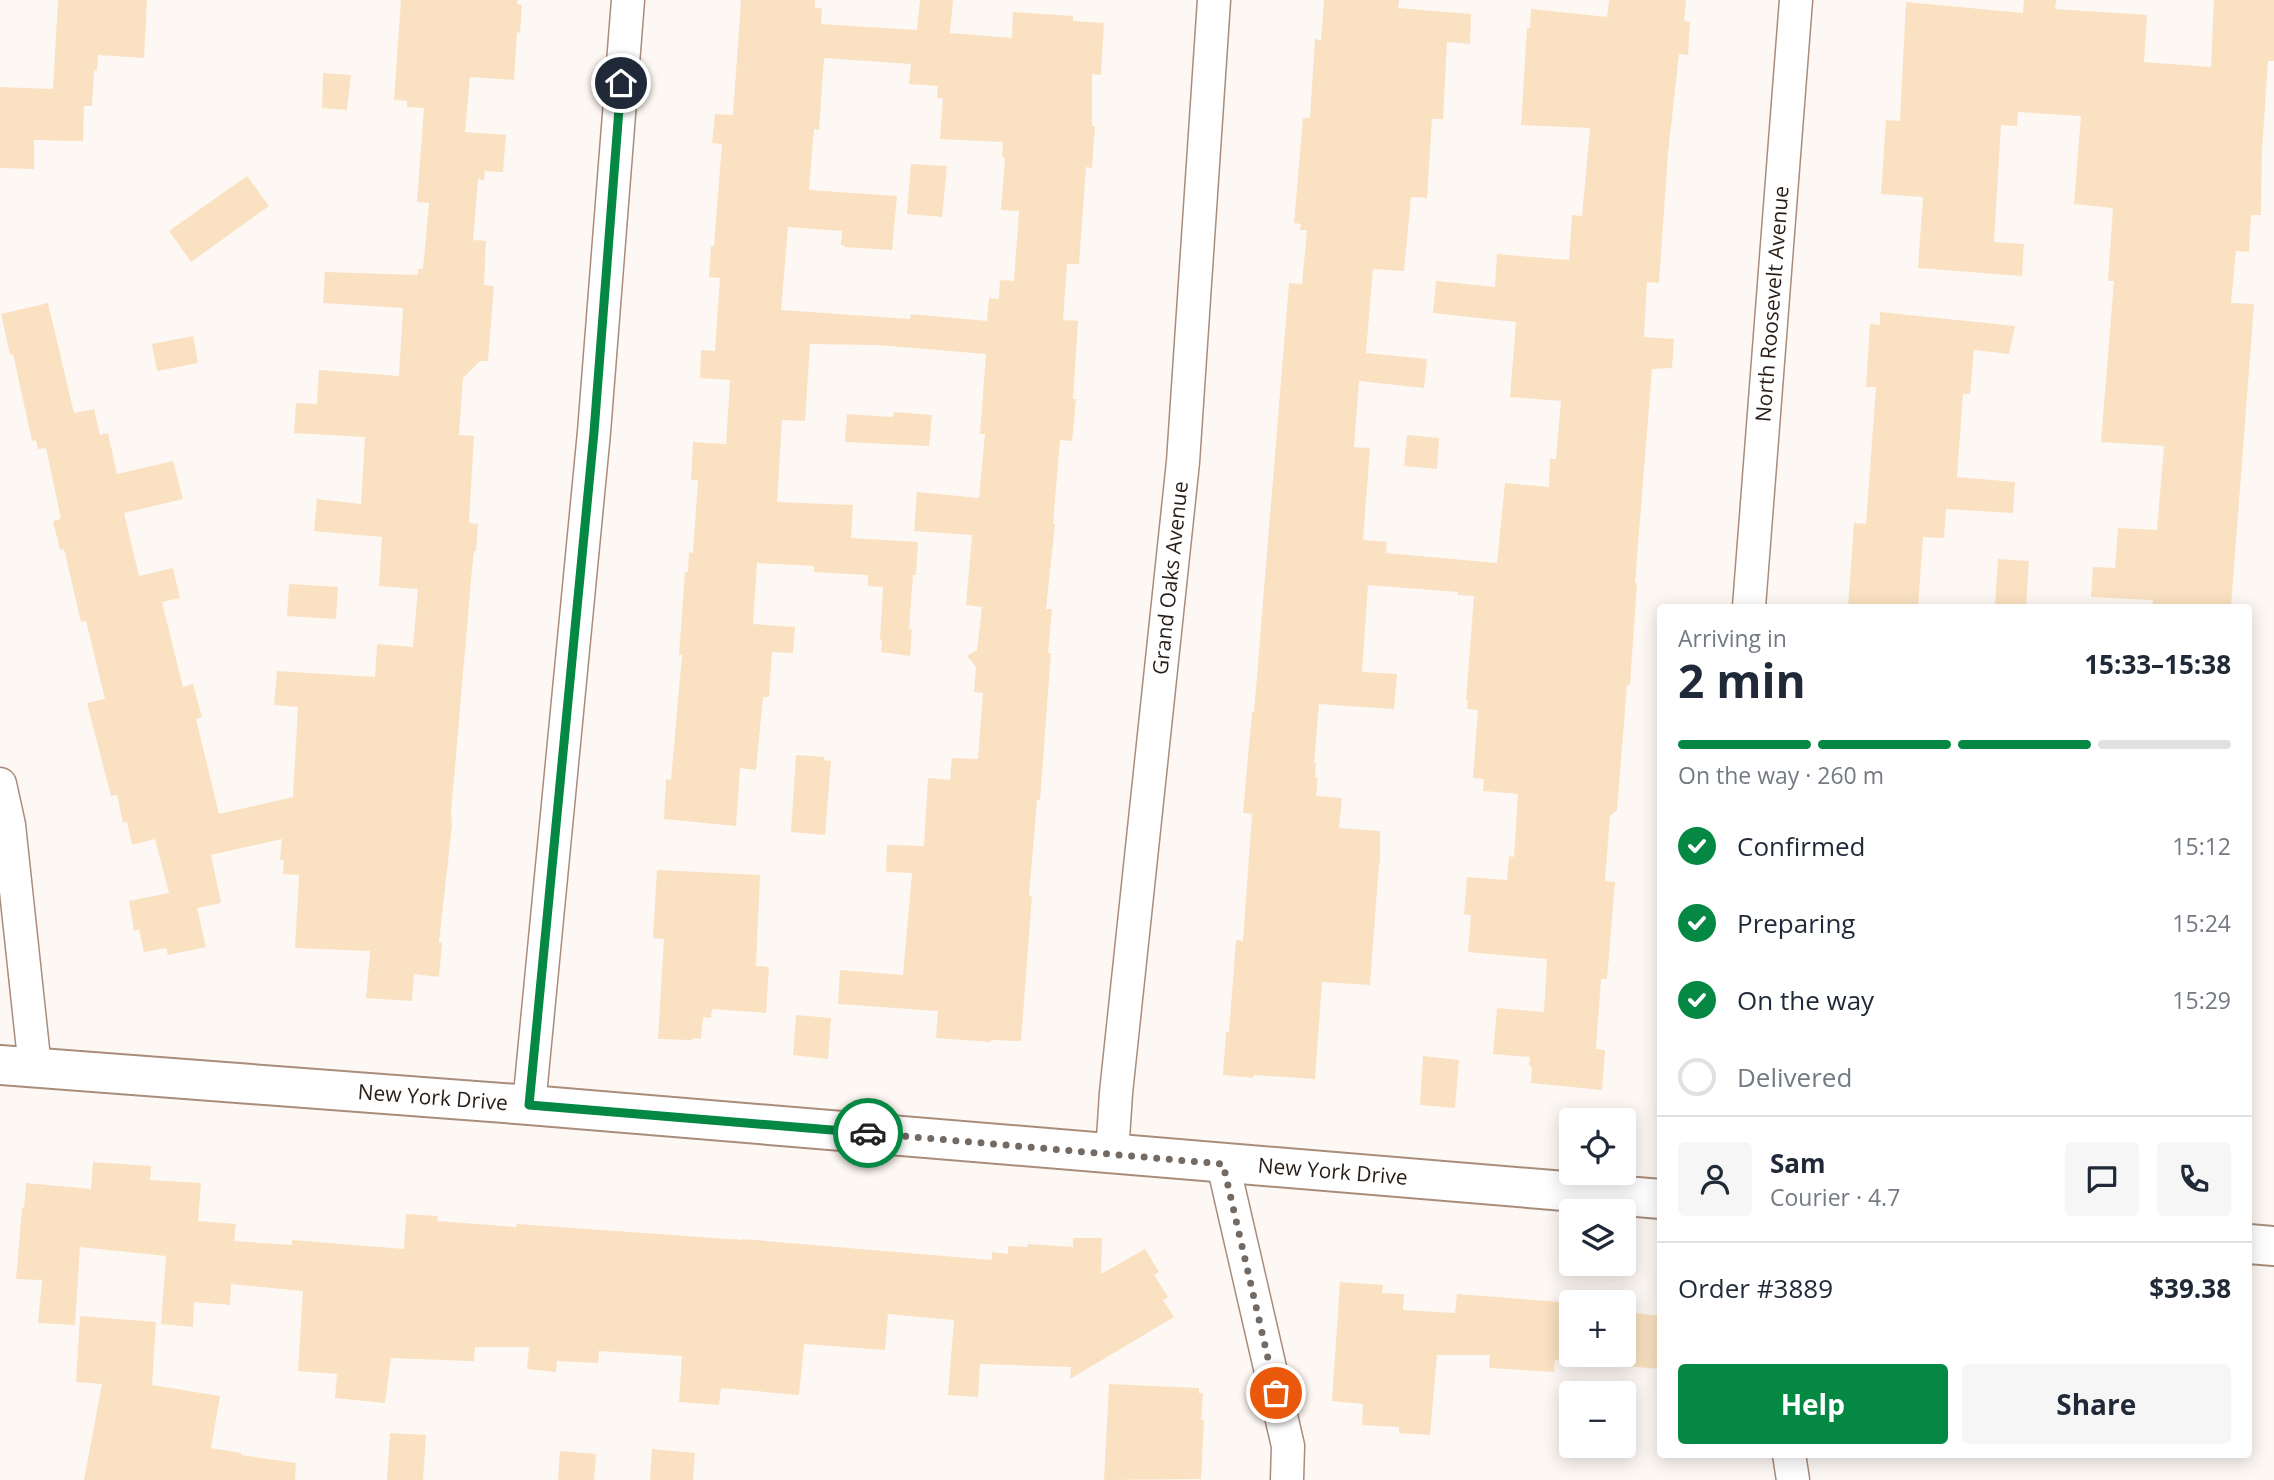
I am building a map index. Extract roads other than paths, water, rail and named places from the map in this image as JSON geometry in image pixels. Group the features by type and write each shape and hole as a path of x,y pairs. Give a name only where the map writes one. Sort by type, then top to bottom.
{"street":[{"path":"529,1105 594,432 628,0"},
{"name":"Grand Oaks Avenue","path":"1112,1154 1116,1093 1183,462 1214,0"},
{"name":"North Roosevelt Avenue","path":"1749,604 1796,0"},
{"path":"0,784 9,825 18,1067"},
{"name":"New York Drive","path":"18,1067 529,1105 1657,1199"},
{"path":"1223,1164 1288,1446 1287,1480"},
{"path":"2252,1244 2274,1246"},
{"path":"1790,1458 1793,1480"}]}
